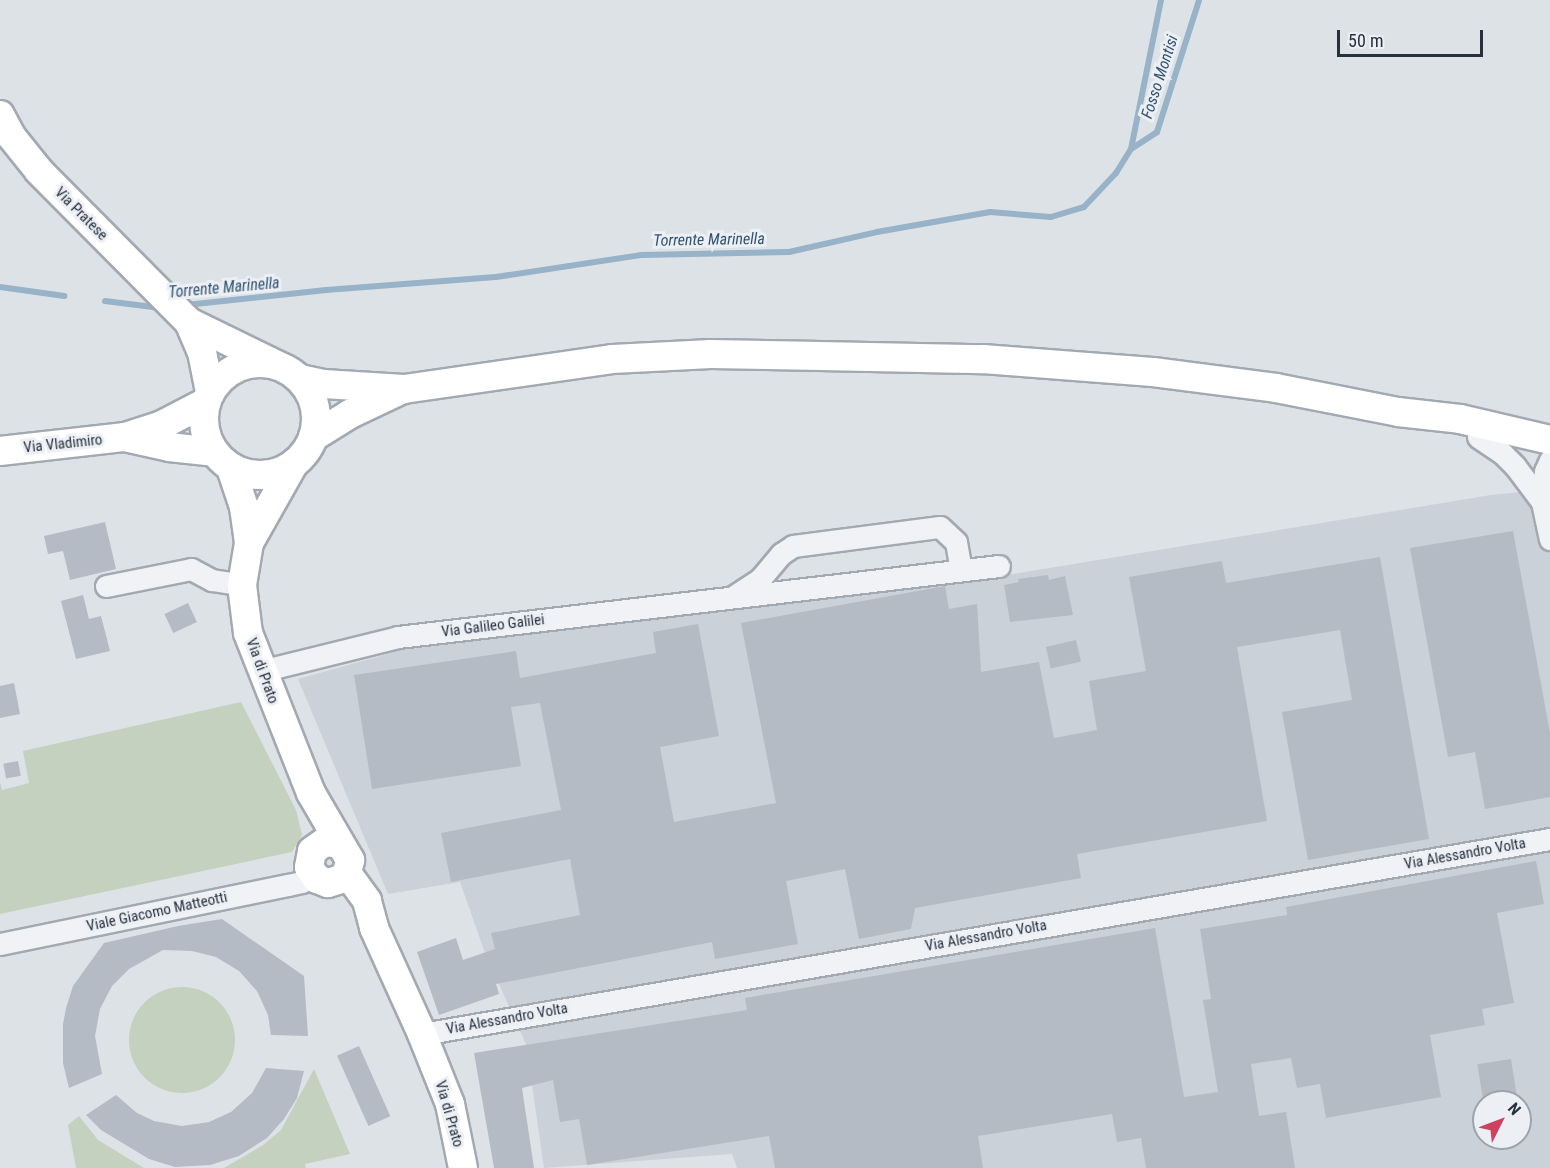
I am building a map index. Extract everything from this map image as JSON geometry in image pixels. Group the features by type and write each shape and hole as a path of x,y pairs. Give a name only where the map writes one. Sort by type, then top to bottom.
{"main road":[{"name":"Via Pratese","path":"0,115 11,136 39,171 180,314"},
{"path":"180,314 288,372"},
{"name":"Via di Prato","path":"180,314 202,352 208,397 203,419 206,436 222,460 244,507 249,543 242,585 248,633 261,672 311,793 328,844 350,860 331,877"},
{"path":"208,397 222,376 238,366 258,362 324,384 404,388 612,359 711,354 960,359 1153,372 1276,388 1398,412 1460,419 1550,440"},
{"name":"Via di Prato","path":"249,543 293,465 305,453 316,425 315,406 308,389 288,372"},
{"path":"313,437 350,414 404,388"},
{"name":"Via Vladimiro","path":"0,451 125,437 162,425 208,397"},
{"path":"1398,412 1550,458"},
{"name":"Via Vladimiro","path":"125,437 222,460"},
{"path":"222,460 256,475 269,475 293,465"},
{"name":"Via di Prato","path":"328,844 309,859 367,901 374,928 422,1034 450,1104 463,1168"}],"street":[{"path":"1478,437 1515,465 1542,502"},
{"path":"1550,458 1542,486 1542,502 1550,539"},
{"name":"Via Galileo Galilei","path":"728,599 760,579 793,546 940,527 956,542 961,570"},
{"path":"774,563 777,581 791,591"},
{"name":"Via Galileo Galilei","path":"261,672 398,637 999,566"},
{"path":"106,586 191,569 212,580 242,585"},
{"name":"Via Alessandro Volta","path":"422,1034 1550,839"},
{"name":"Viale Giacomo Matteotti","path":"0,944 331,877"}],"shaded area":[{"path":"1550,489 1550,1168 737,1168 732,1154 544,1168 526,1044 485,953 460,882 388,894 298,679 402,650 1001,576 1491,495"}],"green space":[{"path":"241,702 296,810 302,835 292,852 0,914 0,782 2,790 29,783 23,751"},
{"path":"182,987 202,991 220,1002 231,1020 235,1040 231,1060 220,1078 202,1089 182,1093 162,1089 144,1078 133,1060 129,1040 133,1020 144,1002 162,991"},
{"path":"314,1069 350,1154 305,1164 306,1168 224,1168 263,1145 281,1130"},
{"path":"79,1116 98,1140 144,1168 76,1168 68,1125"}],"building":[{"path":"105,522 116,569 70,580 63,551 48,554 44,536"},
{"path":"1513,531 1550,733 1550,797 1485,809 1475,752 1448,757 1410,548"},
{"path":"1380,557 1429,839 1308,860 1282,712 1352,700 1340,630 1237,647 1267,821 1077,854 1081,878 915,908 911,929 859,939 845,869 786,881 798,944 715,959 712,942 496,984 499,994 439,1015 417,952 456,938 463,960 495,949 491,933 580,915 570,859 451,882 441,833 561,810 540,703 511,707 521,766 372,789 354,675 516,651 520,678 656,653 653,632 698,624 719,736 660,747 674,822 776,803 741,623 945,586 949,609 977,604 981,672 1039,662 1054,738 1097,730 1089,681 1146,671 1129,577 1222,561 1226,583"},
{"path":"1048,575 1049,580 1065,576 1073,615 1010,622 1004,585 1019,582 1018,579"},
{"path":"83,595 89,619 101,616 110,651 76,659 61,601"},
{"path":"188,603 197,622 173,633 164,614"},
{"path":"1076,640 1081,661 1051,668 1046,647"},
{"path":"14,683 20,714 0,718 0,686"},
{"path":"18,761 21,776 6,779 3,764"},
{"path":"1536,861 1544,904 1497,913 1514,1003 1482,1009 1485,1025 1430,1035 1441,1097 1326,1118 1320,1084 1297,1088 1291,1058 1251,1064 1259,1116 1286,1112 1295,1168 1146,1168 1141,1138 1117,1142 1112,1114 978,1136 983,1168 775,1168 769,1136 587,1165 579,1119 560,1122 553,1080 522,1088 534,1168 494,1168 474,1053 747,1010 745,998 1155,928 1184,1097 1218,1092 1203,1000 1211,999 1200,929 1287,915 1286,907"},
{"path":"222,919 304,976 308,1036 271,1035 268,1015 257,991 239,971 216,957 192,951 163,950 129,969 112,986 100,1009 95,1036 102,1074 69,1088 63,1063 63,1024 66,1008 73,986 104,943 178,926"},
{"path":"359,1046 390,1116 368,1126 337,1056"},
{"path":"1511,1059 1516,1090 1481,1090 1477,1064"},
{"path":"266,1068 304,1071 297,1098 284,1119 267,1138 239,1156 210,1165 175,1167 149,1159 101,1130 86,1115 116,1095 137,1113 154,1121 182,1126 209,1122 231,1112 252,1093"}],"waterway":[{"name":"Torrente Marinella","path":"186,305 326,290 496,277 642,255 789,252 877,232 990,212 1051,217 1084,207 1116,173 1131,149 1161,0"},
{"name":"Fosso Montisi","path":"1131,149 1157,132 1199,0"},
{"name":"Torrente Marinella","path":"0,287 64,296"},
{"name":"Torrente Marinella","path":"105,301 161,308"}]}
